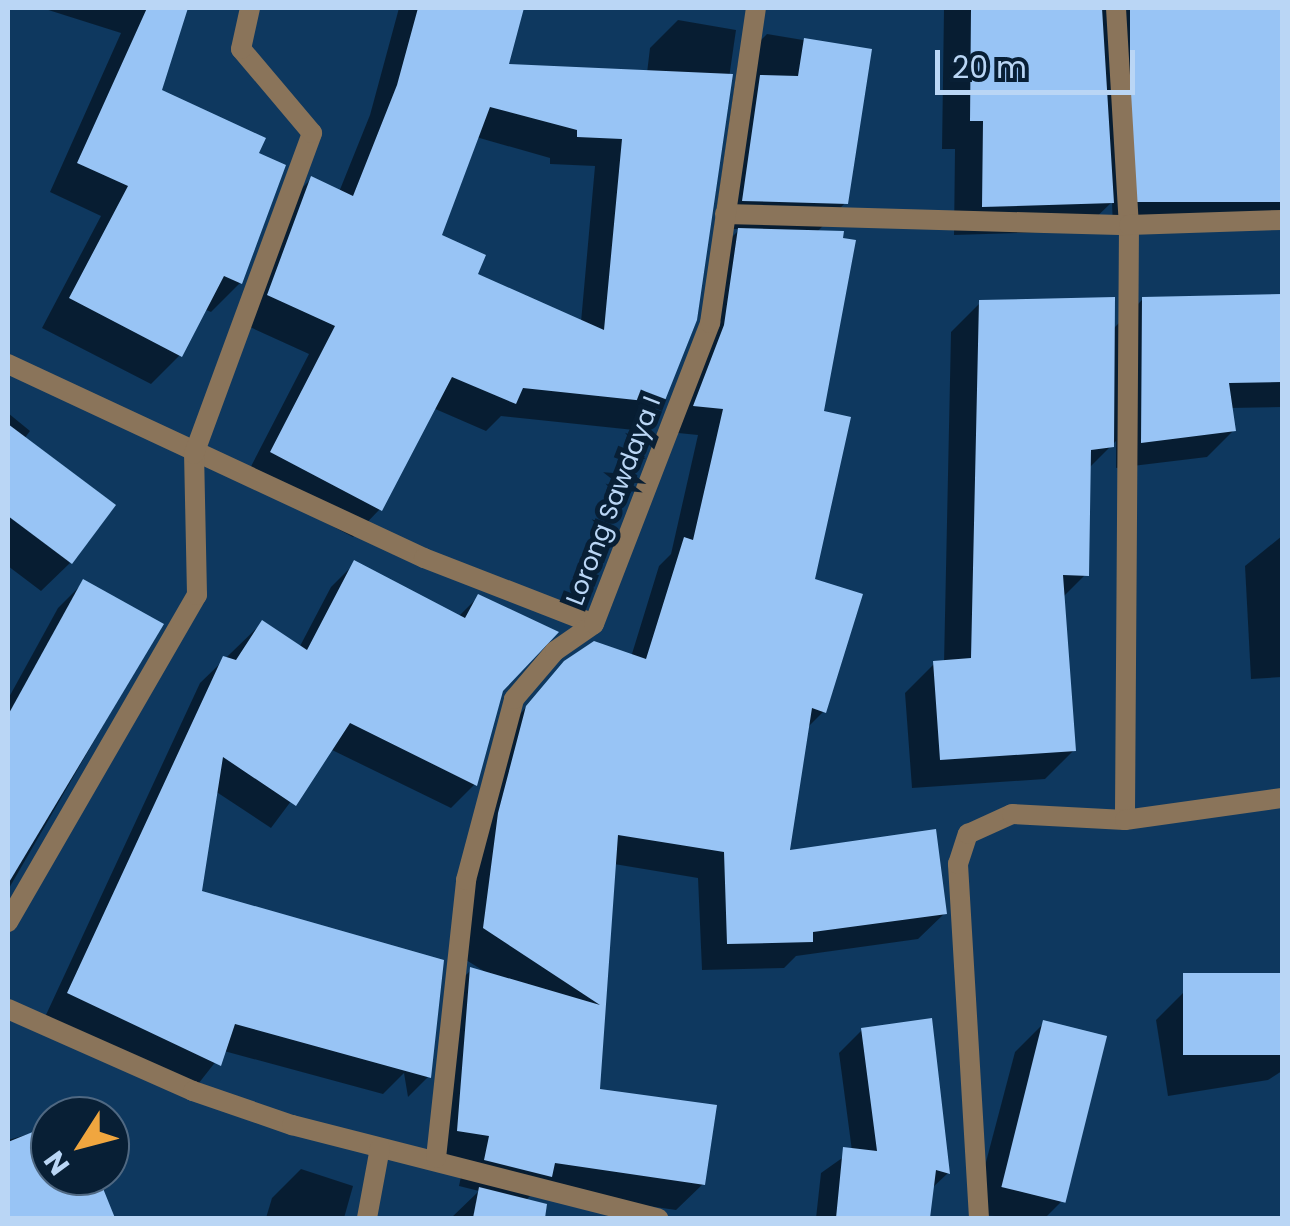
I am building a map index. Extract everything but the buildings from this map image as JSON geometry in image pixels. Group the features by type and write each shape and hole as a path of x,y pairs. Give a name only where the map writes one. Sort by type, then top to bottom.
{"street":[{"path":"8,922 196,595 194,454 312,133 241,49 250,8"},
{"name":"Lorong Sawdaya I","path":"436,1158 466,880 514,699 555,652 594,624 710,324 756,8"},
{"path":"1116,8 1129,225 1125,820"},
{"path":"725,214 1129,225 1282,220"},
{"path":"8,364 424,558 594,624"},
{"path":"978,1218 959,852 978,827 1012,814 1125,820 1282,798"},
{"path":"8,1009 193,1091 380,1148 436,1158 658,1218"},
{"path":"366,1218 380,1148"}]}
